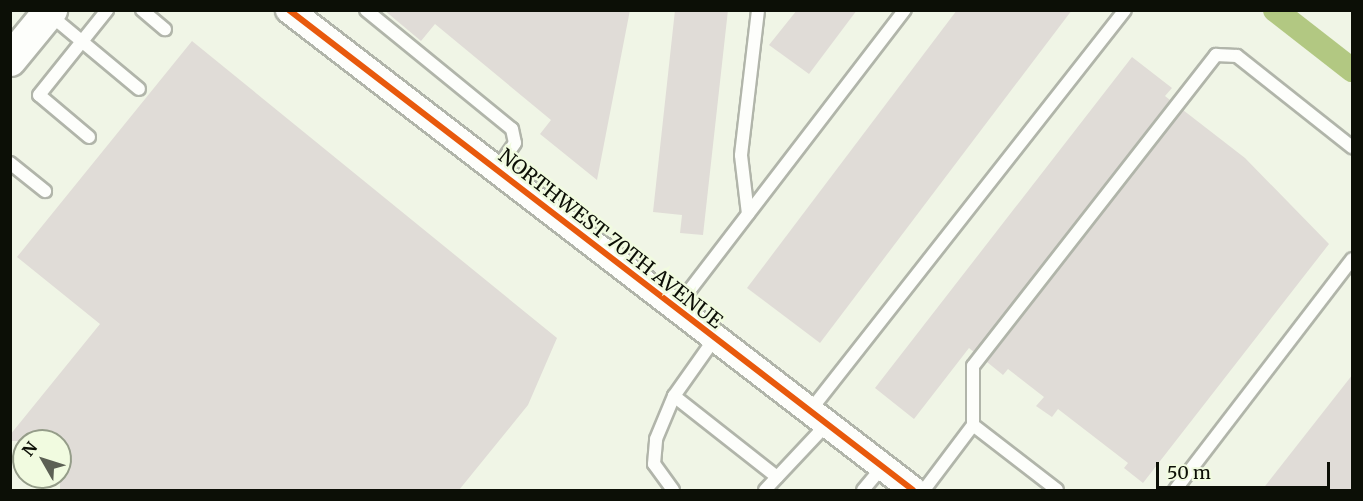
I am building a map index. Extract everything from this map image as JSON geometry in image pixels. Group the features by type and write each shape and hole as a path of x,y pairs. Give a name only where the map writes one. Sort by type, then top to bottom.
{"street":[{"path":"10,60 49,12"},
{"name":"NORTHWEST 70TH AVENUE","path":"294,12 913,490"}],"lane":[{"path":"89,137 39,95 107,10"},
{"path":"142,10 165,29"},
{"path":"366,10 512,129 515,143 496,170"},
{"path":"748,214 741,155 758,10"},
{"path":"676,308 904,10"},
{"path":"765,490 777,477 818,418 1125,10"},
{"path":"49,12 139,89"},
{"path":"924,490 973,425 973,366 1216,56 1237,56 1353,147"},
{"path":"10,163 45,191"},
{"path":"1175,490 1353,259"},
{"path":"673,490 654,464 656,439 674,396 715,338"},
{"path":"674,396 777,477"},
{"path":"973,425 1057,490"},
{"path":"863,490 882,466"}],"building":[{"path":"384,10 630,10 597,180 540,134 551,120 435,24 421,41"},
{"path":"675,10 728,10 703,235 680,233 682,215 653,212"},
{"path":"797,10 857,10 809,74 769,45"},
{"path":"957,10 1072,10 820,343 747,288"},
{"path":"192,41 557,338 528,405 459,490 60,490 72,489 72,429 15,429 100,324 17,257"},
{"path":"1132,57 1172,88 1165,96 1170,100 974,352 969,348 914,419 875,388"},
{"path":"1183,110 1245,158 1329,244 1143,483 1124,468 1128,463 1058,409 1052,417 1036,406 1044,397 1008,369 1003,375 987,362"},
{"path":"1353,374 1353,490 1262,490"}],"waterway":[{"path":"1275,10 1352,70"}],"cycle path":[{"path":"289,10 913,490"}]}
